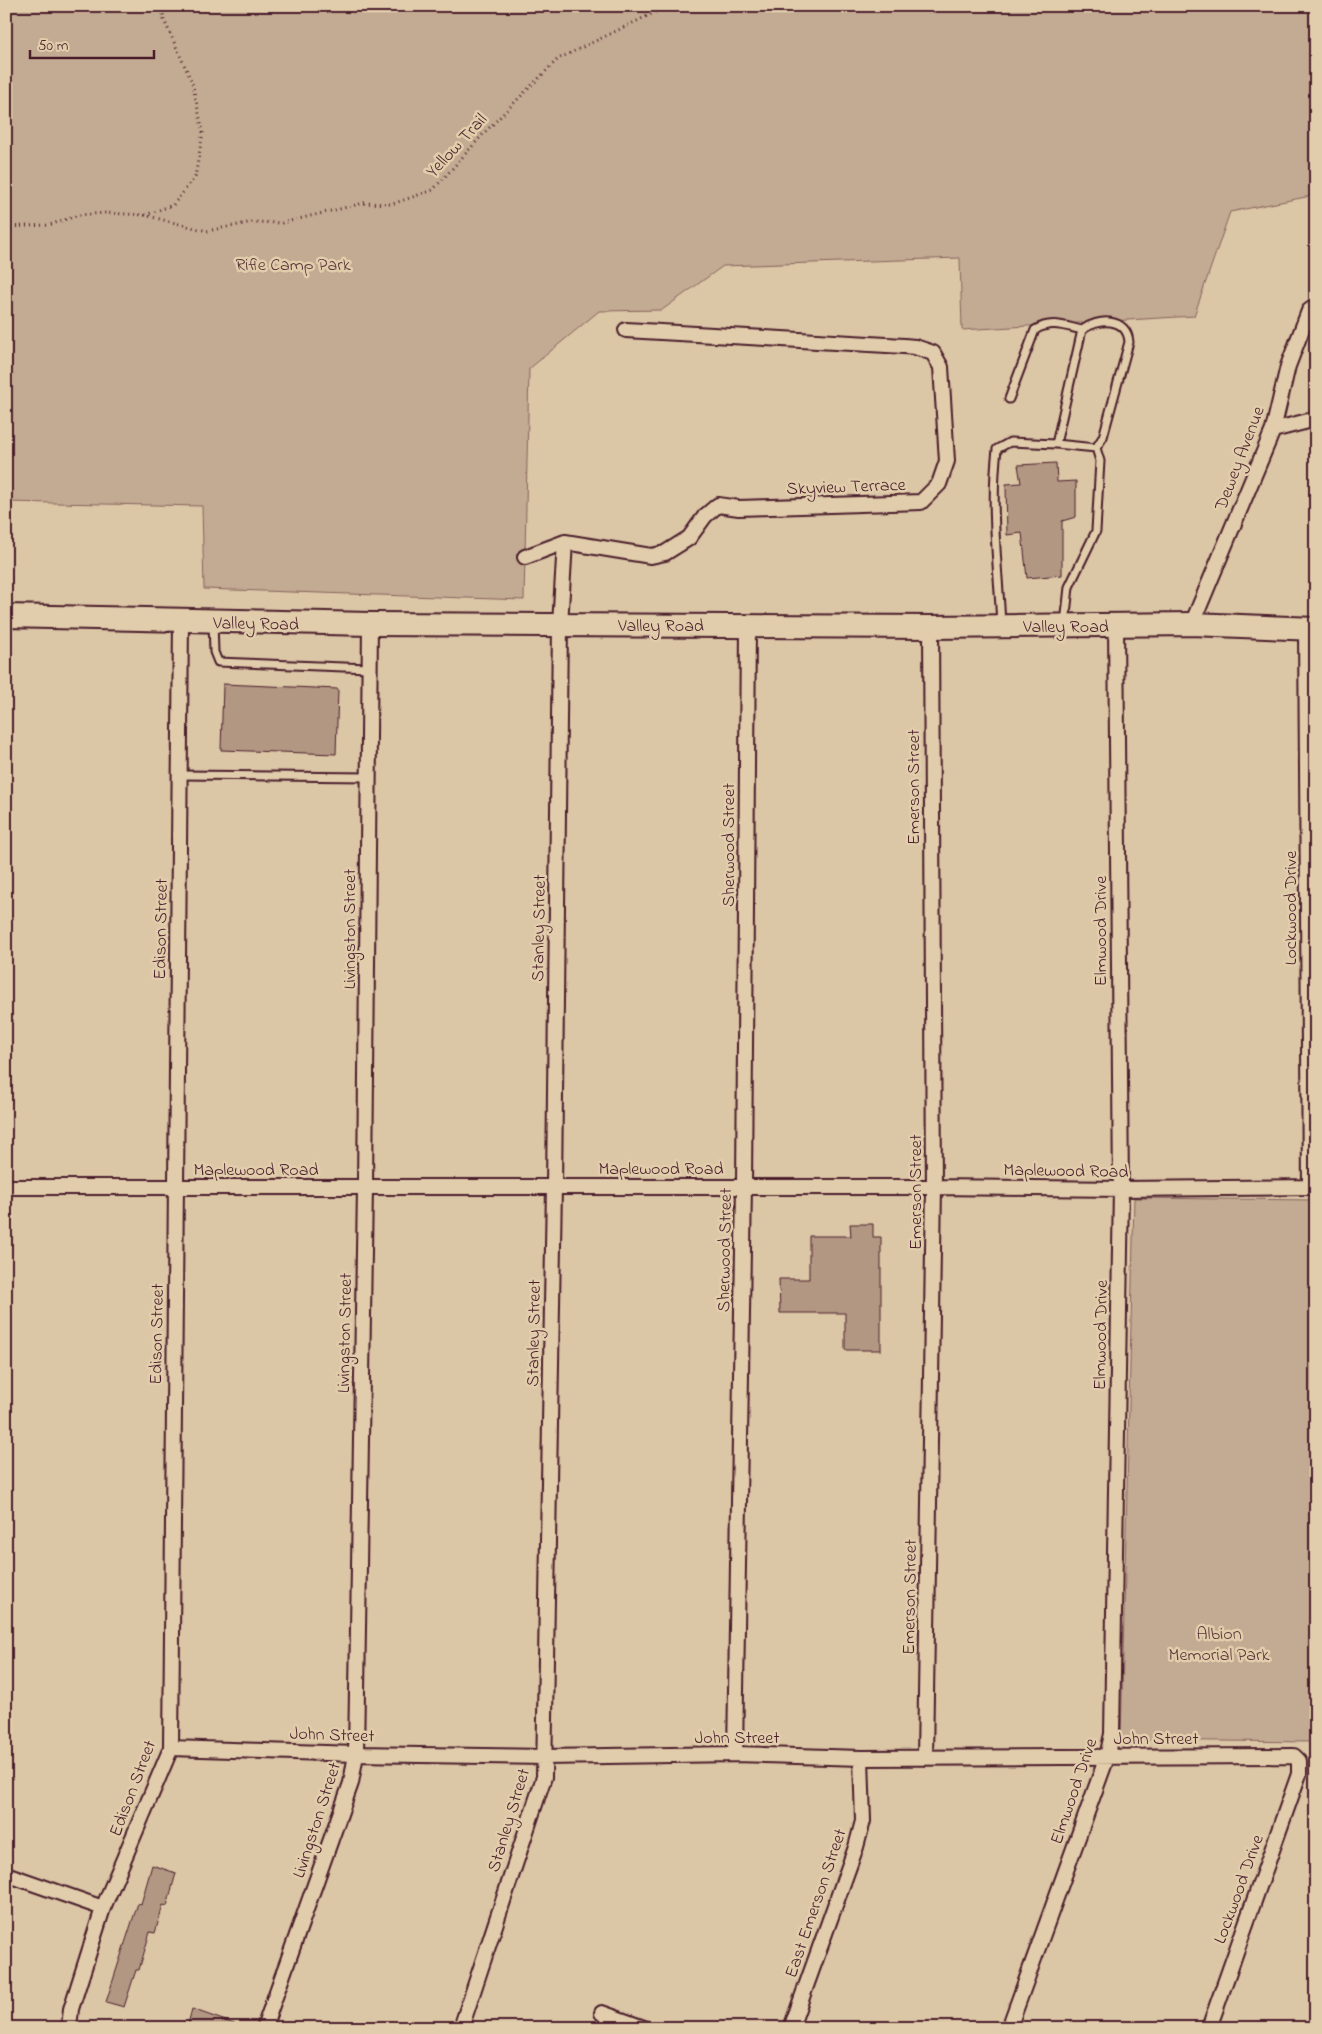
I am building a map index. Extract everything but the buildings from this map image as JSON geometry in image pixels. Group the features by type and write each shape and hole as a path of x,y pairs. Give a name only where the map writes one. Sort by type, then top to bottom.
{"main road":[{"name":"Valley Road","path":"6,616 370,624 931,627 1192,624 1311,629"}],"street":[{"name":"Dewey Avenue","path":"1192,624 1273,430 1288,366 1309,311 1316,306"},
{"name":"Skyview Terrace","path":"525,556 565,542 651,556 665,553 689,538 705,516 718,505 739,508 921,502 939,484 947,461 941,367 933,353 916,347 904,346 626,330"},
{"path":"1273,430 1316,419"},
{"path":"560,625 565,542"},
{"name":"Edison Street","path":"69,2028 73,2000 103,1908 172,1748 181,621"},
{"name":"Livingston Street","path":"264,2028 351,1783 356,1754 365,1188 370,624"},
{"name":"Stanley Street","path":"461,2028 544,1777 554,1187 560,625"},
{"name":"Sherwood Street","path":"735,1754 744,1186 748,626"},
{"name":"Elmwood Drive","path":"1009,2028 1107,1757 1112,1734 1121,1189 1116,626"},
{"name":"Emerson Street","path":"925,1758 934,1186 931,627"},
{"name":"Lockwood Drive","path":"1311,629 1313,1187"},
{"name":"Maplewood Road","path":"6,1187 934,1186 1121,1189 1313,1187"},
{"name":"John Street","path":"172,1748 356,1754 544,1757 735,1754 861,1758 1294,1756 1299,1761"},
{"name":"East Emerson Street","path":"790,2028 856,1846 863,1821 861,1758"},
{"name":"Lockwood Drive","path":"1208,2028 1299,1774 1299,1761"},
{"path":"6,1874 103,1908"},
{"path":"602,2013 644,2028"}],"lane":[{"path":"1056,444 1082,330 1089,325 1116,322 1125,328 1129,334 1129,342 1103,437 1096,448 1100,462 1096,531 1069,587 1064,619 1065,626"},
{"path":"1009,398 1035,330 1044,324 1054,323 1082,330"},
{"path":"1001,626 995,544 994,473 997,449 1010,442 1096,448"},
{"path":"214,622 214,652 218,662 369,668"},
{"path":"180,775 368,777"}],"path":[{"path":"6,227 48,225 79,215 106,213 144,215 173,205 195,177 203,132 192,82 164,20 162,6"},
{"name":"Yellow Trail","path":"144,215 207,231 253,222 282,223 364,203 392,204 433,190 485,132 558,59 668,6"}],"green space":[{"name":"Rifle Camp Park","path":"6,6 1316,6 1316,195 1230,212 1194,316 962,330 960,258 723,266 662,310 599,311 529,369 524,600 204,589 202,506 6,502"},
{"name":"Albion Memorial Park","path":"1134,1198 1316,1200 1316,1742 1121,1740"}]}
